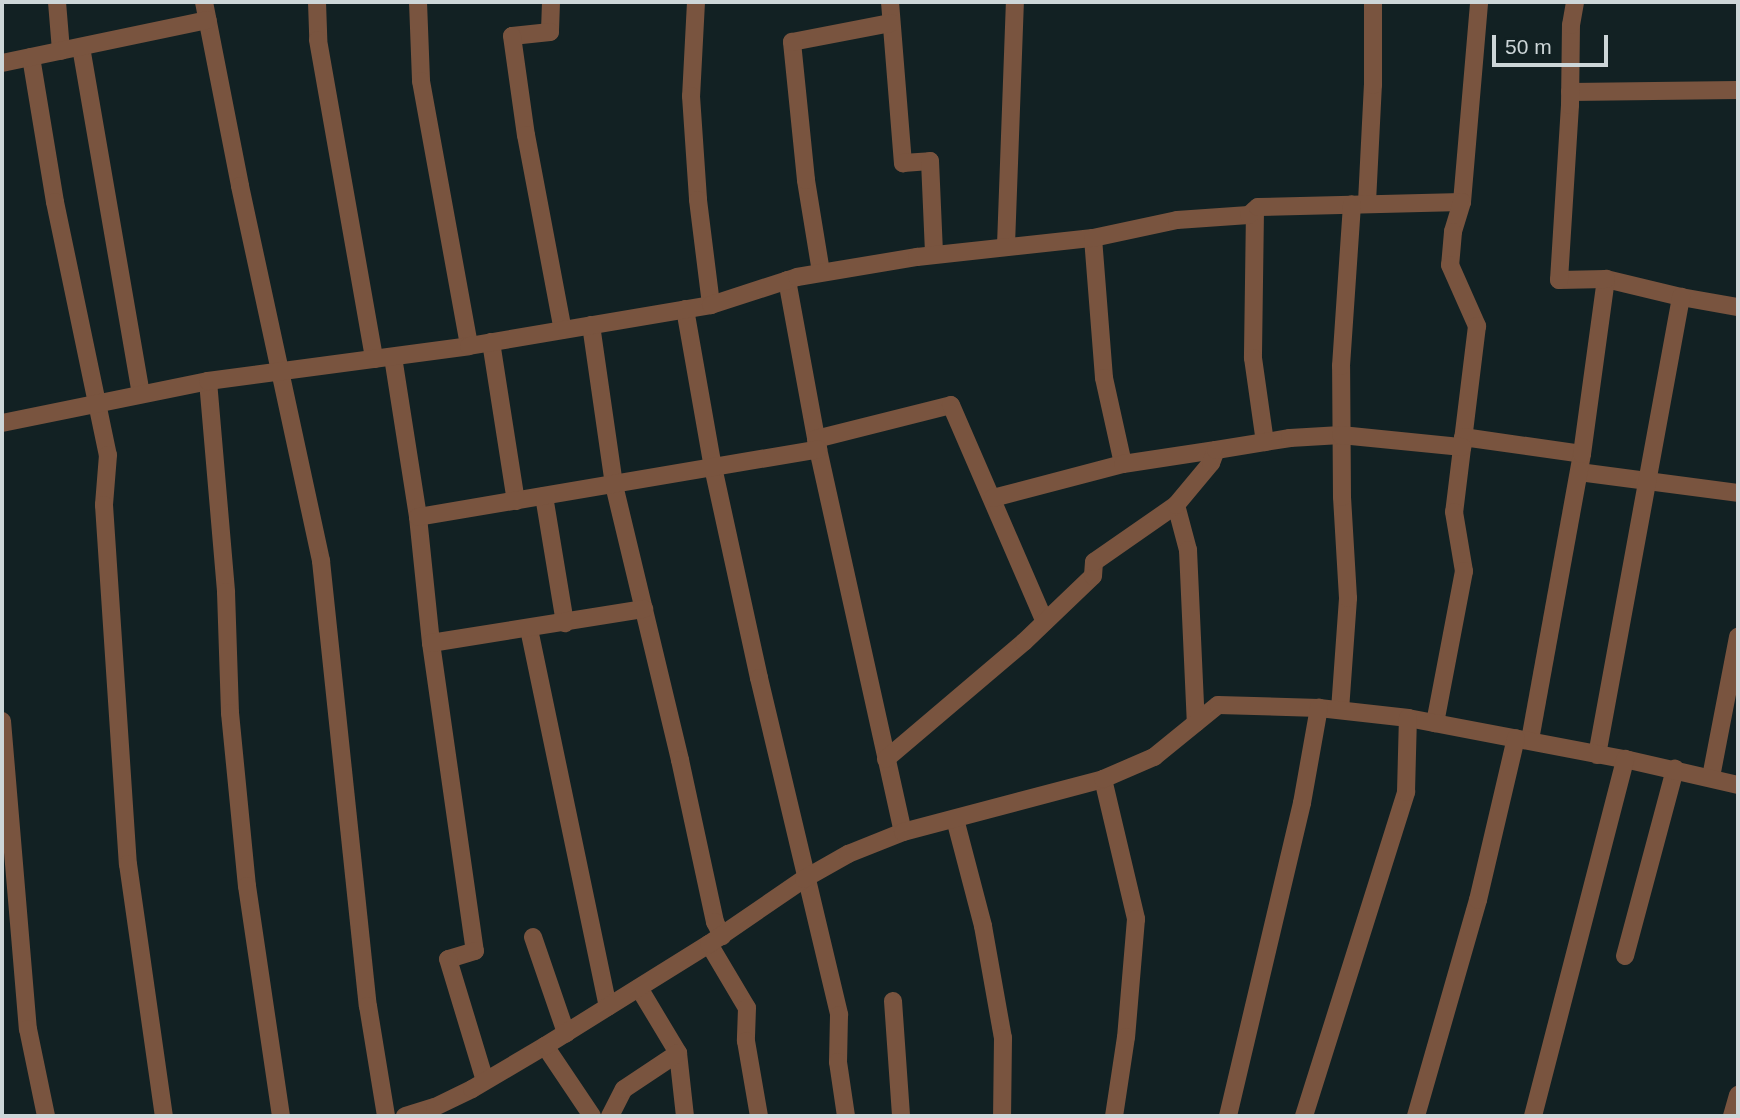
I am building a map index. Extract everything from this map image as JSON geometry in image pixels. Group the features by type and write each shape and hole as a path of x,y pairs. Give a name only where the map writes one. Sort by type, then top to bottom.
{"street":[{"path":"57,2 61,51"},
{"path":"317,2 318,40 374,359"},
{"path":"418,2 422,81 469,346"},
{"path":"551,2 550,32 512,36 526,135 563,330"},
{"path":"696,2 691,96 698,200 711,305"},
{"path":"890,2 903,163 930,161 934,254"},
{"path":"1006,245 1015,2"},
{"path":"1340,710 1348,598 1341,366 1373,85 1374,2"},
{"path":"1435,723 1464,571 1454,512 1477,326 1450,265 1453,232 1462,202 1479,2"},
{"path":"1575,2 1571,24 1570,92 1559,280 1606,279 1681,297 1738,306"},
{"path":"2,63 81,47 206,11 321,561 368,1006 386,1116"},
{"path":"821,272 806,180 792,42 891,23"},
{"path":"81,47 141,394"},
{"path":"31,57 55,202 108,455 104,505 128,864 164,1116"},
{"path":"1570,92 1738,90"},
{"path":"2,423 208,381 469,346 711,305 787,280 821,272 934,254 1093,238 1177,220 1250,215 1258,207 1462,202"},
{"path":"1255,210 1253,358 1265,442"},
{"path":"1093,238 1104,379 1123,464"},
{"path":"1416,1116 1523,739 1581,463 1606,279"},
{"path":"787,280 817,444 903,832"},
{"path":"1597,755 1650,481 1681,297"},
{"path":"685,309 713,467 804,879 839,1015 838,1062 846,1116"},
{"path":"592,326 614,485 715,922 716,940 747,1008 746,1041 759,1116"},
{"path":"491,342 516,501"},
{"path":"393,357 418,517 431,643 474,951 448,959 485,1081"},
{"path":"208,381 226,592 230,713 247,886 281,1116"},
{"path":"418,517 713,467 817,444 951,405 1045,622"},
{"path":"993,498 1123,464 1265,442 1341,435 1463,442 1581,463 1650,481 1738,493"},
{"path":"886,759 1045,622 1093,576 1094,562 1177,505 1211,463 1216,450"},
{"path":"544,496 565,623"},
{"path":"1177,505 1188,550 1196,723"},
{"path":"431,643 644,609"},
{"path":"529,629 608,1007"},
{"path":"1711,777 1738,637"},
{"path":"405,1116 451,1109 485,1081 716,940 804,879 848,854 903,832 1103,779 1154,757 1218,705 1319,708 1408,718 1675,769 1738,785"},
{"path":"1228,1116 1302,803 1319,708"},
{"path":"1304,1116 1406,792 1408,718"},
{"path":"2,721 29,1029 46,1116"},
{"path":"1533,1116 1625,759"},
{"path":"1625,956 1675,769"},
{"path":"1103,779 1136,919 1126,1037 1114,1116"},
{"path":"955,819 983,926 1003,1038 1002,1116"},
{"path":"533,937 566,1033"},
{"path":"639,988 678,1053 685,1116"},
{"path":"893,1001 901,1116"},
{"path":"545,1046 592,1116"},
{"path":"610,1116 624,1088 678,1053"},
{"path":"1732,1116 1738,1096"}]}
